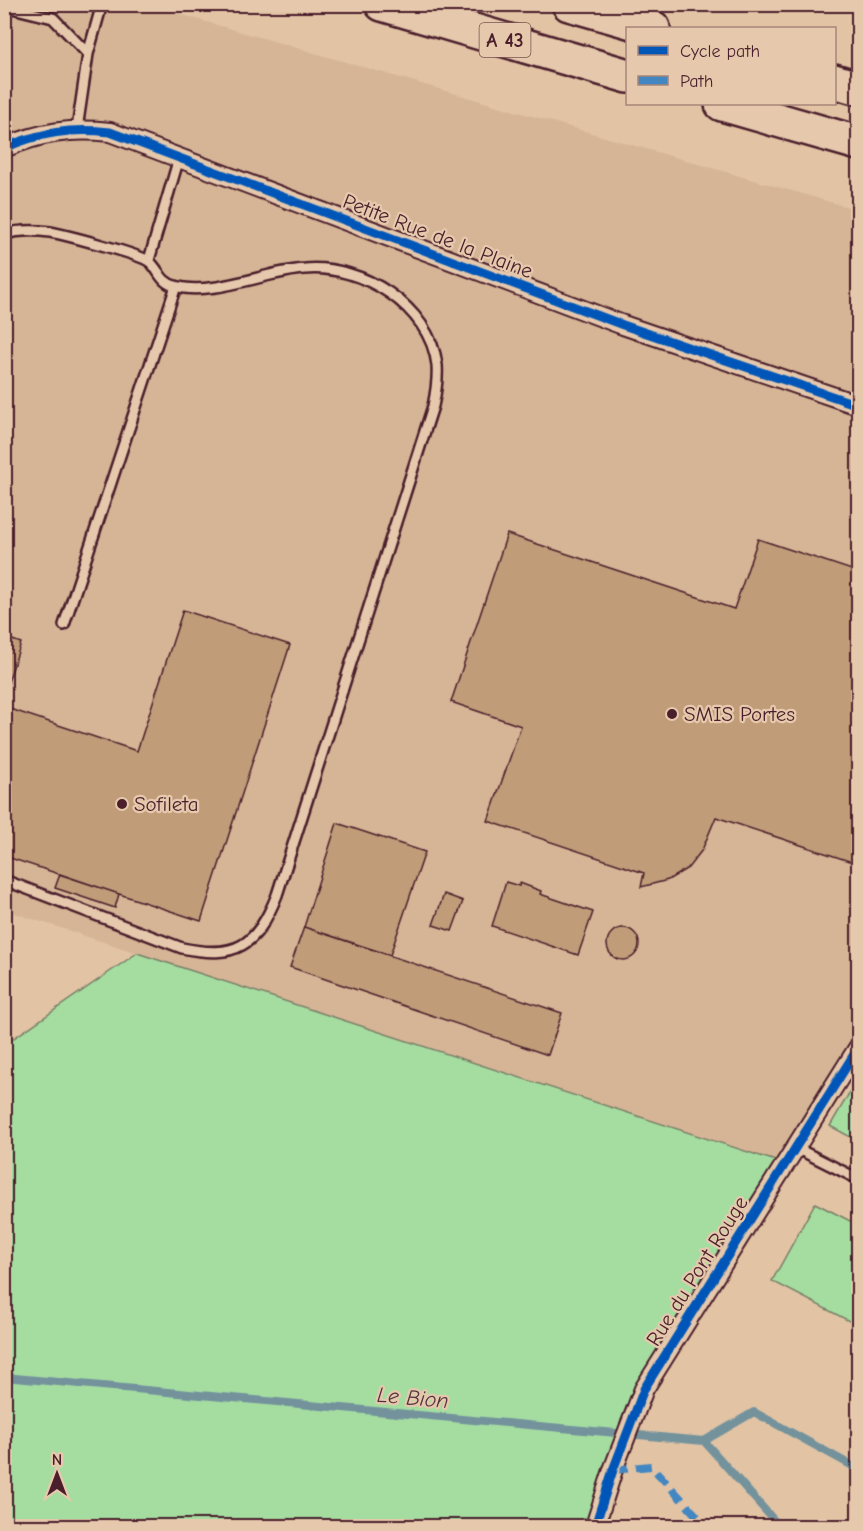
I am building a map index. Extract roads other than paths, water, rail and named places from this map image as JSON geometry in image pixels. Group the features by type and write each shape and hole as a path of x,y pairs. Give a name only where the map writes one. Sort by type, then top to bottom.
{"highway":[{"name":"A 43","path":"382,4 626,76"},
{"path":"569,4 650,27"},
{"path":"836,82 858,88"},
{"path":"725,105 858,143"}],"street":[{"name":"Petite Rue de la Plaine","path":"4,148 28,138 77,129 110,132 623,325 858,405"},
{"name":"Rue du Pont Rouge","path":"595,1527 613,1470 644,1389 858,1048"}],"lane":[{"path":"77,129 88,54 102,4"},
{"path":"4,6 53,18 88,54"},
{"path":"149,260 179,158"},
{"path":"4,234 16,231 51,232 149,260 162,280 176,286 233,284 306,268 329,270 361,278 406,306 430,341 437,364 434,406 277,896 261,928 247,941 228,952 206,952 182,948 4,880"},
{"path":"63,625 176,286"},
{"path":"796,1148 858,1179"}],"waterway":[{"name":"Le Bion","path":"4,1377 704,1441 779,1526"},
{"path":"704,1441 754,1412 858,1469"}],"place":[{"name":"SMIS Portes","path":"672,714"},
{"name":"Sofileta","path":"122,804"}]}
